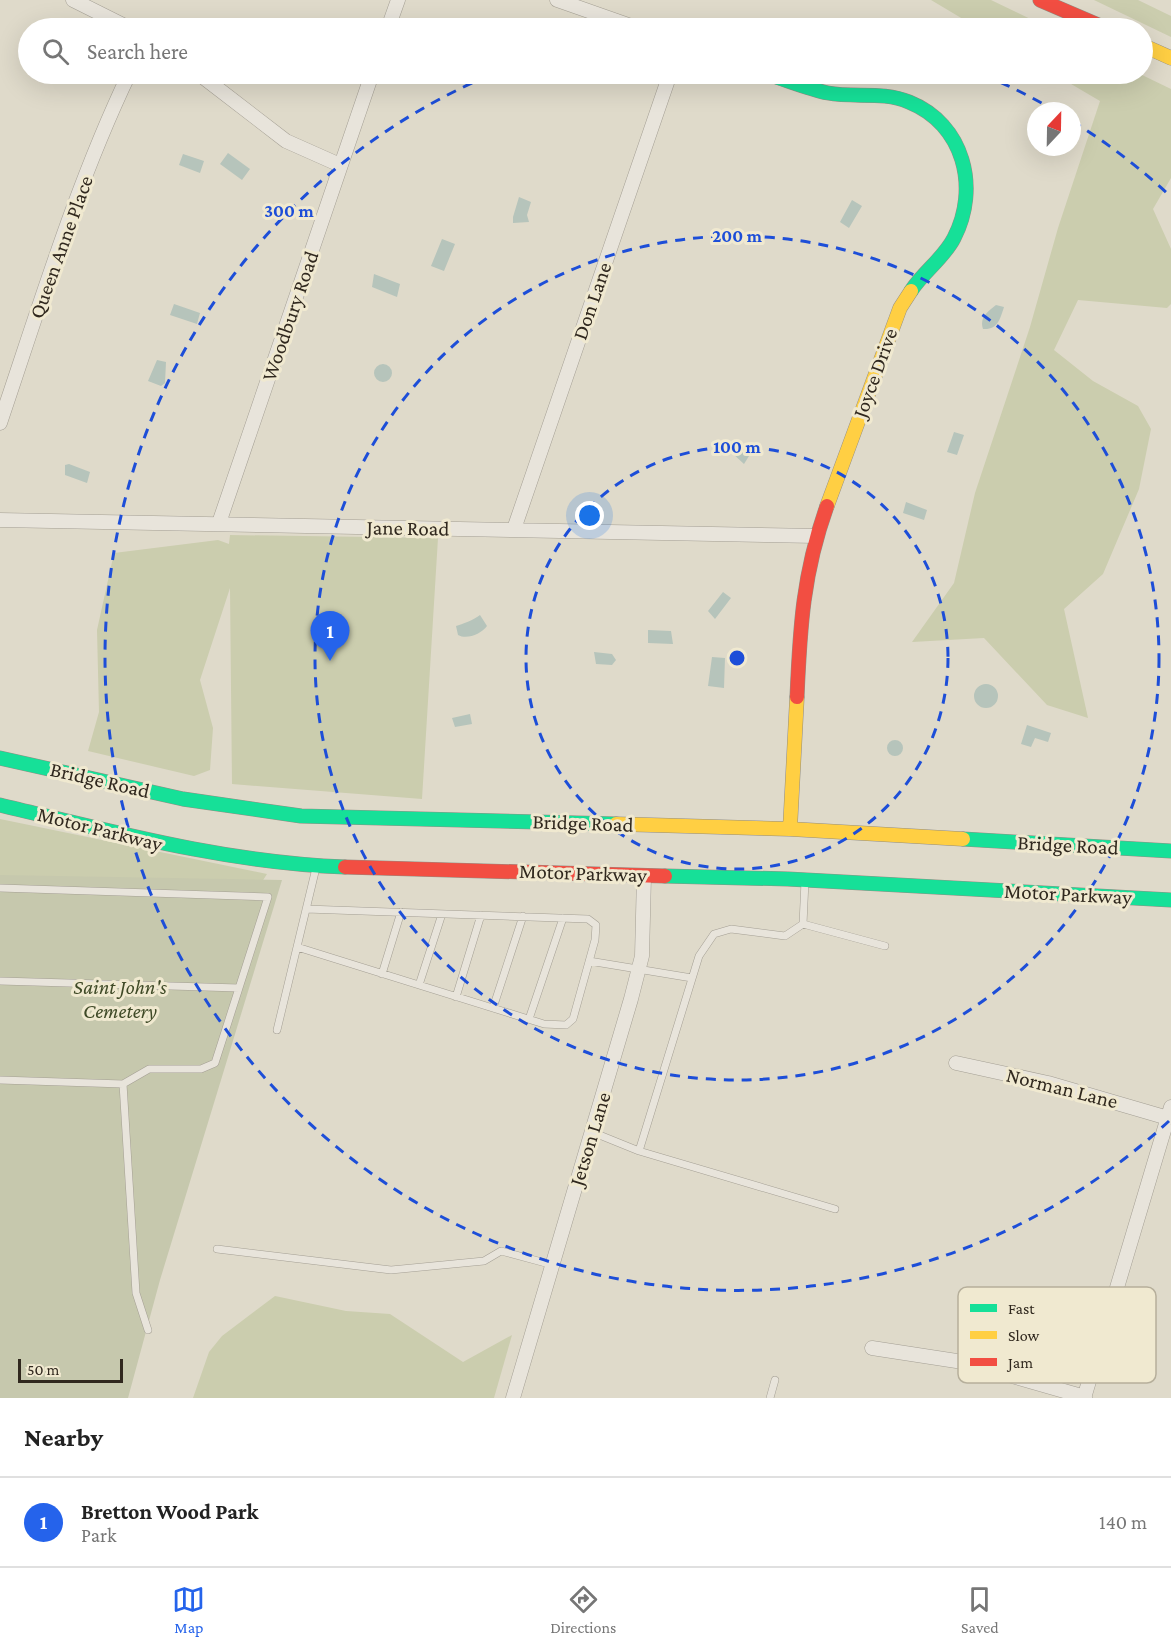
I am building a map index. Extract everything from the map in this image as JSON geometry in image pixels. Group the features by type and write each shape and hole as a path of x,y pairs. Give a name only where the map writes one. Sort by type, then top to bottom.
{"street":[{"path":"73,0 109,18"},
{"path":"392,18 398,0"},
{"path":"557,0 609,18"},
{"path":"1040,0 1082,18"},
{"path":"1153,50 1171,58"},
{"name":"Queen Anne Place","path":"0,423 75,204 125,84"},
{"path":"212,84 286,141 340,165"},
{"name":"Woodbury Road","path":"219,524 368,84"},
{"name":"Don Lane","path":"514,529 667,84"},
{"name":"Joyce Drive","path":"790,829 801,606 816,536 900,308 917,281 953,241 964,216 968,189 964,161 951,133 931,113 908,101 883,95 829,93 800,84"},
{"name":"Jane Road","path":"0,520 816,536"},
{"name":"Bridge Road","path":"0,758 183,799 301,816 790,829 1171,851"},
{"name":"Motor Parkway","path":"0,805 171,846 288,865 805,880 1171,900"},
{"name":"Jetson Lane","path":"513,1398 642,956 644,876"},
{"name":"Norman Lane","path":"956,1063 1169,1113"},
{"path":"1117,1287 1169,1113"},
{"path":"872,1348 958,1361"},
{"path":"1036,1383 1084,1397"}],"lane":[{"path":"277,1030 317,866"},
{"path":"803,924 805,880"},
{"path":"0,888 268,897 215,1063 201,1069 149,1069 123,1084 0,1080"},
{"path":"297,947 544,1024 566,1025 573,1019 596,925 588,919 306,909"},
{"path":"382,974 401,912"},
{"path":"419,985 442,914"},
{"path":"456,997 481,915"},
{"path":"493,1008 523,916"},
{"path":"529,1019 562,918"},
{"path":"639,1151 699,956 714,934 731,929 785,936 803,924 885,946"},
{"path":"589,961 692,978"},
{"path":"0,981 239,988"},
{"path":"123,1084 136,1293 148,1330"},
{"path":"592,1132 639,1151 835,1209"},
{"path":"217,1249 391,1270 484,1261 501,1251 553,1264"},
{"path":"770,1398 775,1380"}],"green space":[{"path":"931,0 991,0 1028,18 961,18"},
{"path":"1094,0 1138,0 1171,16 1171,37 1153,28 1153,18 1131,18"},
{"path":"1153,80 1171,89 1171,178 1153,209 1171,249 1171,304 1167,308 1078,300 1054,350 1093,381 1138,406 1151,429 1139,489 1103,574 1064,609 1088,718 1047,705 984,638 912,642 954,583 975,493 1030,327 1058,228 1100,101 1071,84 1153,84"},
{"path":"230,535 438,538 422,799 232,784 230,588 200,680 213,728 210,770 194,776 88,751 99,712 97,630 114,553 218,540 229,544"},
{"path":"0,819 267,874 256,891 0,879"},
{"name":"Saint John's Cemetery","path":"0,875 282,880 160,1280 128,1398 0,1398"},
{"path":"275,1296 346,1311 390,1314 463,1362 512,1335 494,1398 193,1398 209,1352 222,1336"}],"shaded area":[{"path":"228,153 250,169 242,180 220,164"},
{"path":"183,154 204,161 200,173 179,165"},
{"path":"519,197 531,202 527,215 529,222 513,223"},
{"path":"852,200 862,206 849,228 840,222"},
{"path":"442,239 455,244 444,271 431,266"},
{"path":"374,274 400,284 397,297 372,287"},
{"path":"174,304 200,313 197,324 170,315"},
{"path":"996,305 1004,307 1000,319 992,328 983,329 983,318"},
{"path":"157,360 166,362 165,383 161,386 148,381"},
{"path":"383,364 389,367 392,373 389,379 383,382 377,379 374,373 377,367"},
{"path":"954,432 964,435 957,455 947,452"},
{"path":"736,442 749,456 744,464 731,452 732,443"},
{"path":"69,464 90,472 87,483 65,475 65,465"},
{"path":"906,502 927,510 924,520 903,513"},
{"path":"723,592 731,598 715,619 708,611"},
{"path":"480,615 487,626 484,629 470,636 458,635 456,626"},
{"path":"648,630 671,631 673,644 648,643"},
{"path":"594,652 612,654 616,660 612,665 596,664"},
{"path":"712,657 725,658 724,688 708,686"},
{"path":"986,684 994,688 998,696 994,704 986,708 978,704 974,696 978,688"},
{"path":"470,714 472,724 455,727 452,718"},
{"path":"1027,725 1051,733 1048,742 1035,738 1031,747 1021,744"},
{"path":"895,740 903,748 895,756 887,748"}],"traffic: fast":[{"path":"796,84 828,93 889,97 909,102 928,112 943,126 954,142 962,160 966,179 966,199 962,219 950,245 911,291"},
{"path":"0,758 183,799 301,816 616,824"},
{"path":"0,805 214,853 345,867"},
{"path":"963,839 1171,851"},
{"path":"665,876 788,879 1171,900"}],"traffic: slow":[{"path":"1153,50 1171,58"},
{"path":"827,506 900,308 911,291"},
{"path":"790,829 797,697"},
{"path":"616,824 790,829 963,839"}],"traffic: jam":[{"path":"1040,0 1082,18"},
{"path":"797,697 804,600 813,554 827,506"},
{"path":"345,867 665,876"}],"place":[{"name":"Bretton Wood Park","path":"330,661"}]}
